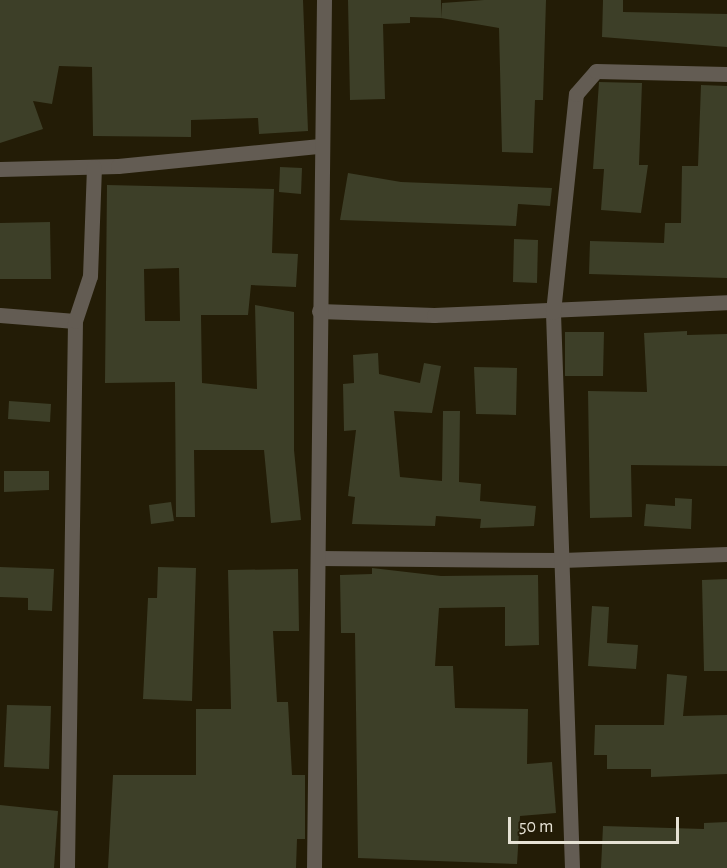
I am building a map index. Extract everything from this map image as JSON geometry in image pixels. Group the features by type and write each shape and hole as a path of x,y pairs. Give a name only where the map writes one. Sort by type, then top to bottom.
{"street":[{"path":"314,868 319,558 320,146 324,0"},
{"path":"572,868 553,312 576,94 587,76 596,71 727,74"},
{"path":"0,170 94,167 320,146"},
{"path":"67,868 75,321 90,276 94,167"},
{"path":"319,311 553,312 727,302"},
{"path":"0,315 75,321"},
{"path":"319,558 562,560 727,554"}],"building":[{"path":"0,0 303,0 308,131 259,134 258,118 191,120 191,137 93,136 92,67 59,66 52,104 33,101 43,129 0,143"},
{"path":"348,0 441,0 441,18 410,17 410,23 383,24 385,99 350,100"},
{"path":"546,0 543,100 535,100 533,153 502,152 499,28 441,18 442,3"},
{"path":"603,0 623,0 623,12 727,14 727,47 602,37"},
{"path":"599,82 642,83 639,165 648,165 641,213 601,210 604,169 593,169"},
{"path":"701,85 727,86 727,278 589,274 590,241 664,243 665,223 681,223 682,166 698,166"},
{"path":"280,167 302,168 301,194 279,192"},
{"path":"348,173 401,182 552,188 550,206 518,204 516,226 340,220"},
{"path":"107,185 274,189 272,253 298,254 296,287 251,285 248,315 201,315 202,383 257,389 255,305 294,312 294,450 301,520 271,523 264,450 194,450 195,517 176,517 175,382 105,383","holes":["179,268 180,321 145,321 144,269"]},
{"path":"50,222 51,279 0,279 0,223"},
{"path":"514,239 538,240 537,283 513,282"},
{"path":"687,331 687,335 727,334 727,466 631,465 632,517 590,518 588,391 647,392 644,333"},
{"path":"565,332 604,332 603,376 565,376"},
{"path":"378,353 379,374 420,383 424,363 441,366 432,413 394,411 400,477 442,481 443,411 460,411 459,482 481,484 480,501 536,506 534,526 480,528 481,519 436,516 435,526 352,524 355,497 348,496 356,430 344,431 343,384 354,383 353,355"},
{"path":"474,367 517,368 516,415 476,414"},
{"path":"9,401 51,404 50,422 8,419"},
{"path":"4,471 49,471 49,490 4,492"},
{"path":"675,498 692,499 691,529 644,526 646,504 675,506"},
{"path":"171,502 174,521 151,524 149,505"},
{"path":"0,567 54,569 52,611 28,610 28,598 0,597"},
{"path":"158,567 196,568 192,701 143,699 148,598 157,598"},
{"path":"372,568 441,576 538,575 539,645 505,646 505,607 439,608 435,666 453,666 455,708 528,709 527,764 552,762 556,813 520,816 517,864 358,858 355,633 341,633 340,575 372,574"},
{"path":"298,569 299,631 273,631 277,702 288,702 292,775 305,775 305,839 297,839 296,868 108,868 113,775 196,775 196,709 231,709 228,570"},
{"path":"727,579 727,671 704,671 702,580"},
{"path":"592,606 609,607 607,643 638,645 636,669 588,666"},
{"path":"667,674 687,676 683,716 727,715 727,774 651,777 651,769 607,769 607,755 594,755 595,725 664,725"},
{"path":"7,705 51,706 49,769 4,767"},
{"path":"0,805 58,811 54,868 0,868"},
{"path":"727,822 727,868 601,868 603,826 704,829 704,823"}]}
